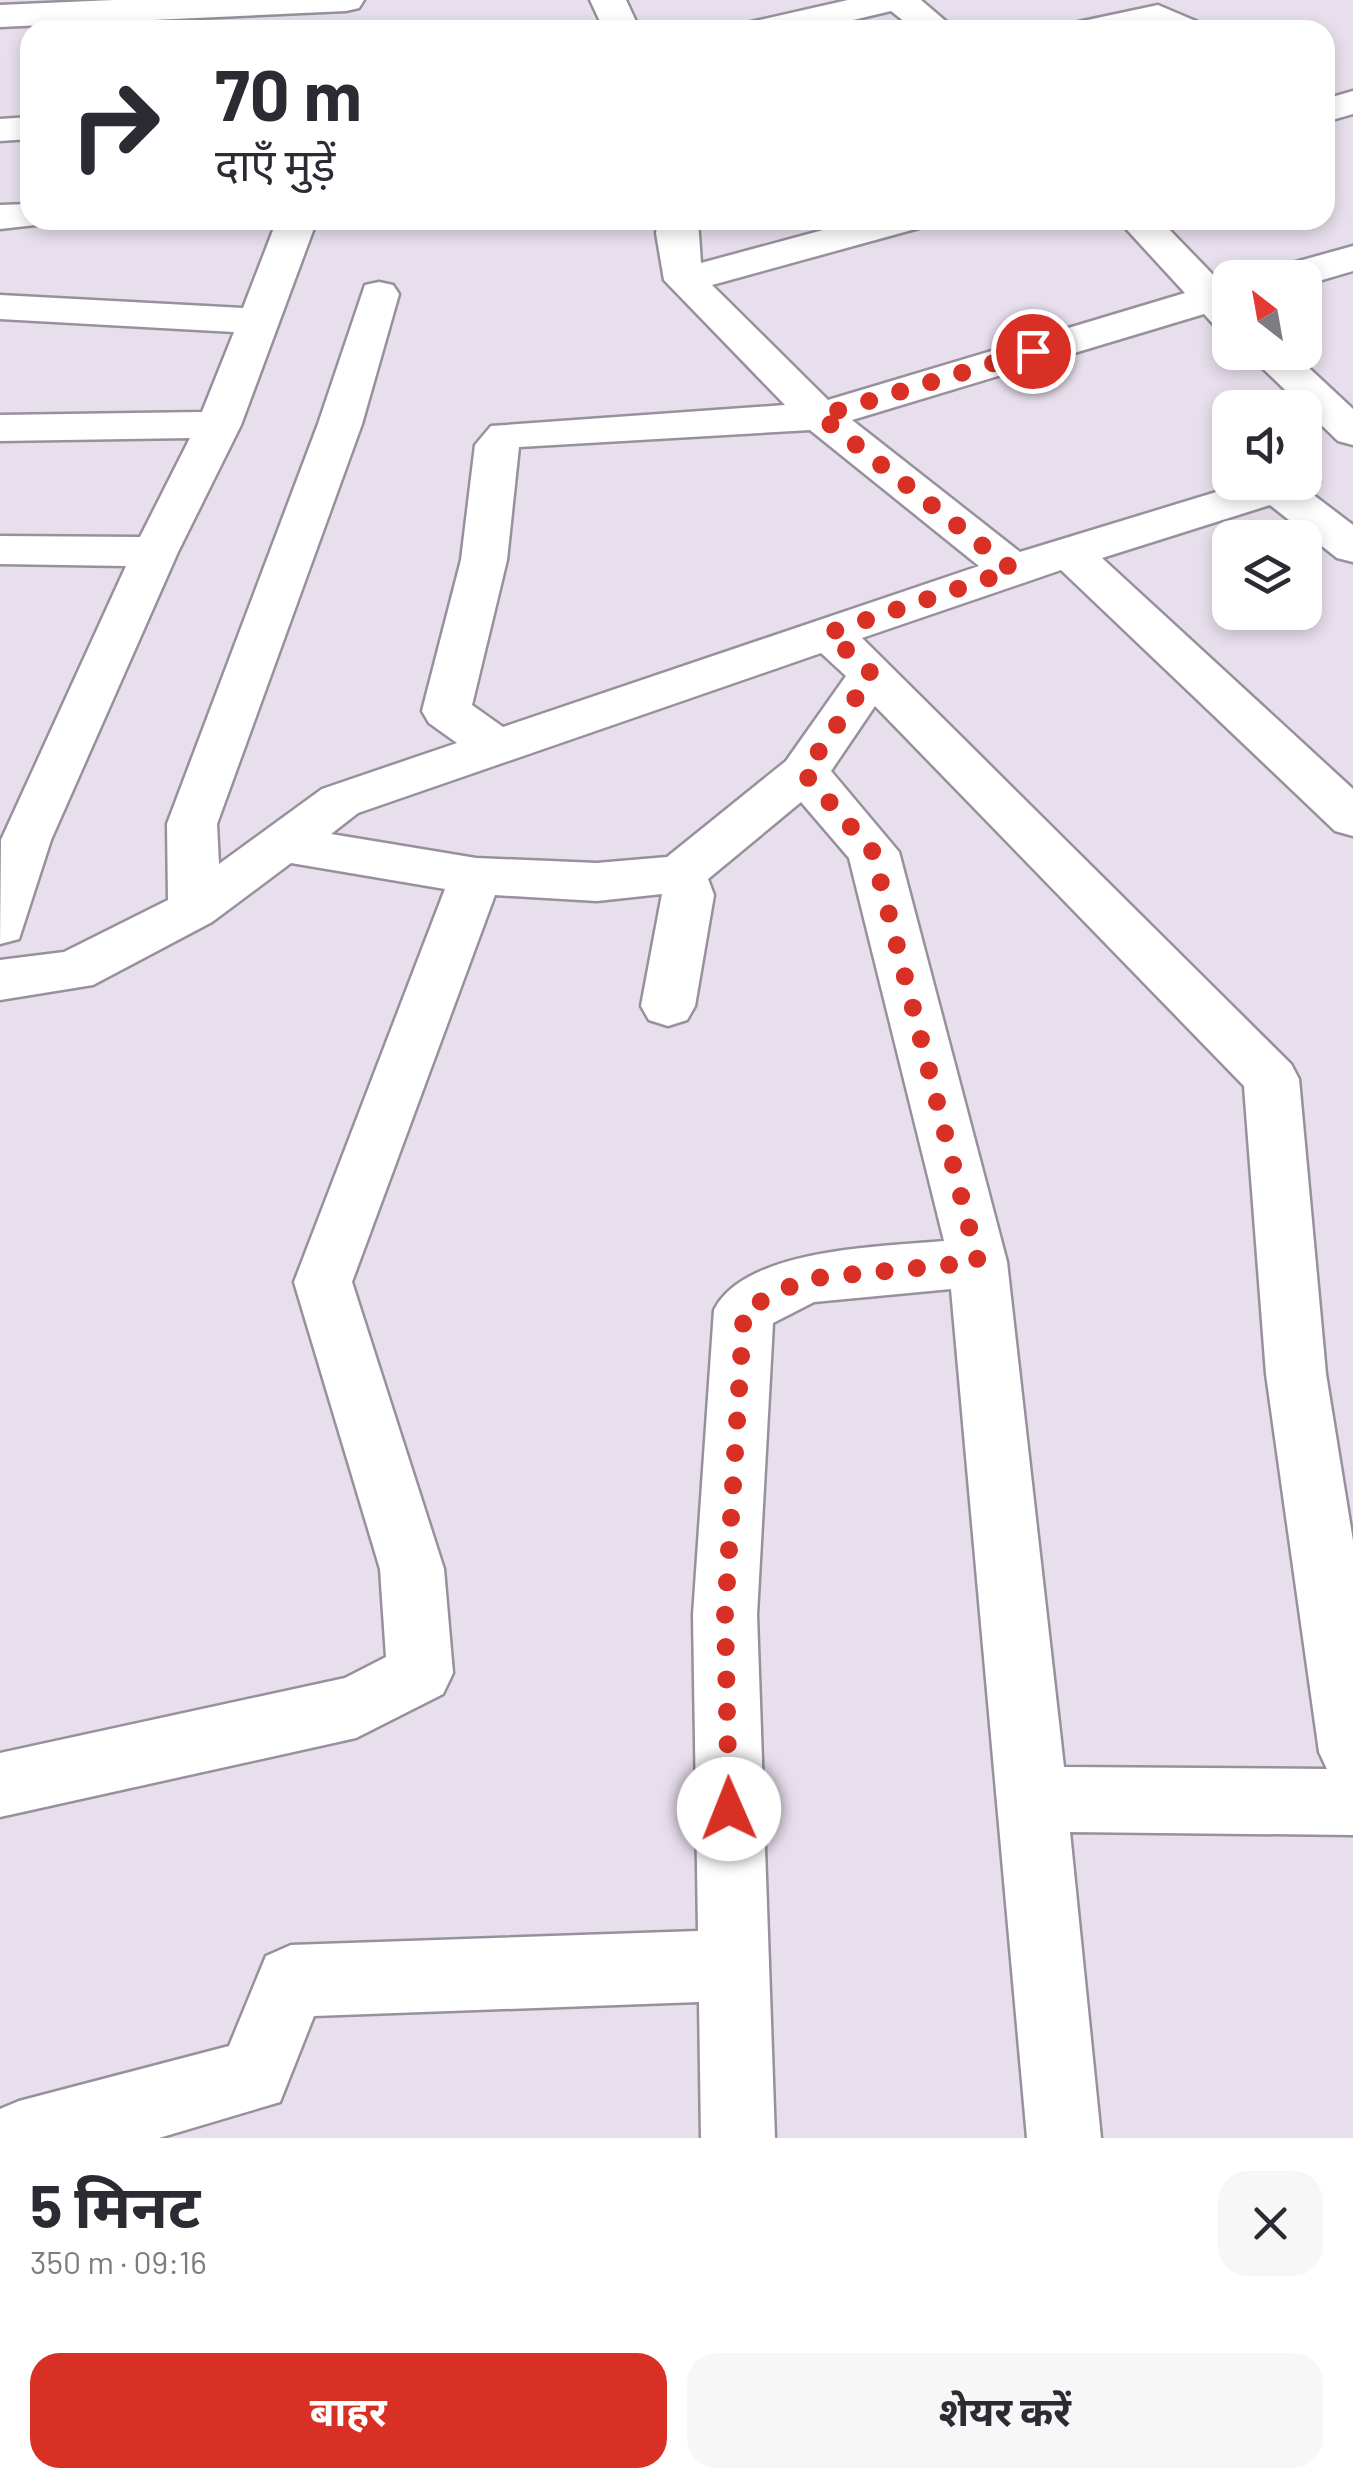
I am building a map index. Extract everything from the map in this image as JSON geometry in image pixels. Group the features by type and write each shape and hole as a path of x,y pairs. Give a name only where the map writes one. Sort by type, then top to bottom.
{"street":[{"path":"808,20 897,0 924,20"},
{"path":"0,16 107,6 345,11"},
{"path":"1139,20 1158,16 1166,20"},
{"path":"0,925 26,840 155,552 219,425 293,230"},
{"path":"676,230 684,280 820,416 1013,570"},
{"path":"684,280 868,230"},
{"path":"1148,230 1212,291"},
{"path":"1322,267 1353,258"},
{"path":"194,910 192,824 340,424 379,294"},
{"path":"496,746 446,711 484,560 496,444 506,434 820,416 1212,305"},
{"path":"0,307 259,321"},
{"path":"1287,370 1353,432"},
{"path":"0,428 219,425"},
{"path":"1322,475 1353,466"},
{"path":"0,980 74,971 194,910 340,801 1013,570 1241,500"},
{"path":"1309,500 1353,548"},
{"path":"0,550 155,552"},
{"path":"1070,552 1353,818"},
{"path":"828,633 1272,1079 1296,1374 1353,1752"},
{"path":"283,844 476,876 596,882 680,874 804,773 872,674"},
{"path":"804,773 873,852 978,1262 1064,2138"},
{"path":"668,1006 688,895 680,874"},
{"path":"0,1784 356,1706 420,1673 412,1569 323,1282 476,876"},
{"path":"738,2138 725,1614 744,1310 805,1279 978,1262"},
{"path":"1033,1799 1353,1802"},
{"path":"19,2138 254,2076 291,1981 732,1965"}],"route":[{"path":"729,1809 725,1614 744,1310 805,1279 978,1262 873,852 804,773 872,674 828,633 1013,570 820,416 1033,351"}]}
